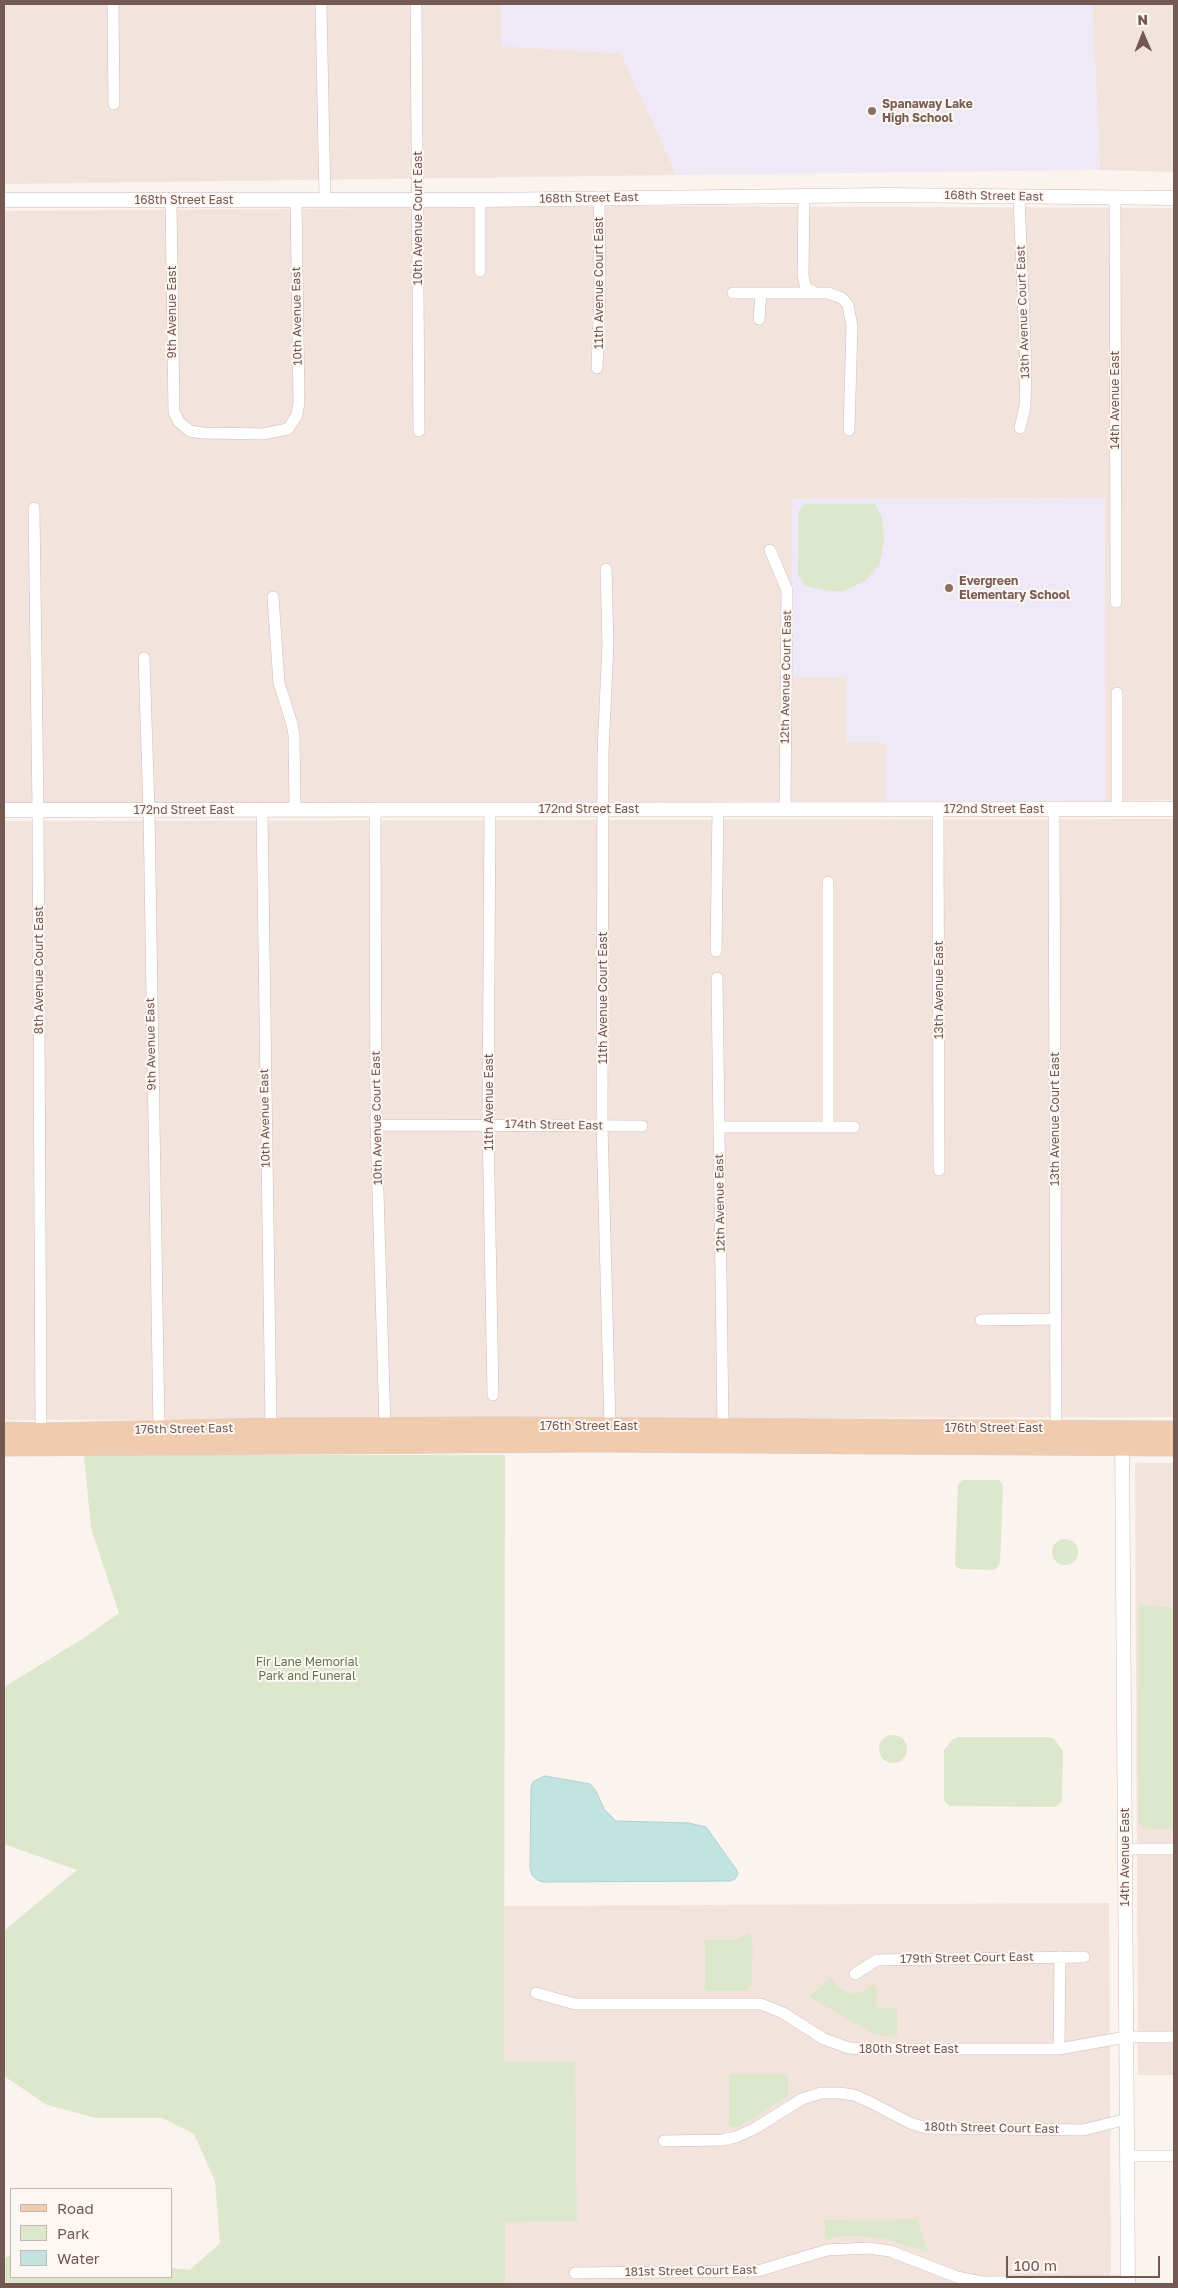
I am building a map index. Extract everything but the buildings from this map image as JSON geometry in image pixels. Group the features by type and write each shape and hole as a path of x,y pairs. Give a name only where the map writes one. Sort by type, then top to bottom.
{"main road":[{"name":"176th Street East","path":"4,1431 385,1426 1056,1429 1174,1447"},
{"path":"521,1443 537,1435 600,1434 610,1426"},
{"path":"932,1445 948,1438 1046,1436 1053,1434 1056,1429"},
{"name":"176th Street East","path":"4,1447 521,1443 932,1445 1122,1439 1174,1430"},
{"path":"4,1439 32,1438 41,1432"}],"street":[{"path":"113,4 114,104"},
{"path":"321,4 324,200"},
{"name":"10th Avenue Court East","path":"416,4 420,431"},
{"path":"804,196 803,276 806,288 812,291"},
{"name":"168th Street East","path":"4,200 480,200 599,197 804,196 1174,198"},
{"name":"11th Avenue Court East","path":"597,368 600,292 599,197"},
{"name":"13th Avenue Court East","path":"1019,197 1026,368 1025,406 1020,428"},
{"name":"14th Avenue East","path":"1115,198 1116,602"},
{"name":"9th Avenue East","path":"172,200 172,405 179,422 190,430 203,433 263,434 288,429"},
{"name":"10th Avenue East","path":"288,429 295,421 298,402 296,200"},
{"path":"480,200 480,271"},
{"path":"733,293 812,291 828,293 842,298 848,305 851,313 849,430"},
{"path":"759,319 761,293"},
{"name":"8th Avenue Court East","path":"34,508 38,810 41,1432"},
{"name":"12th Avenue Court East","path":"770,550 787,590 785,808"},
{"name":"11th Avenue Court East","path":"606,569 608,644 603,752 602,1125 610,1426"},
{"path":"273,597 279,683 294,735 295,809"},
{"name":"9th Avenue East","path":"144,658 149,810 159,1430"},
{"path":"1117,694 1117,809"},
{"path":"716,951 718,808"},
{"name":"11th Avenue East","path":"490,809 488,1124 493,1395"},
{"name":"13th Avenue East","path":"938,809 939,1170"},
{"name":"13th Avenue Court East","path":"1054,809 1056,1429"},
{"name":"172nd Street East","path":"4,810 1174,809"},
{"name":"10th Avenue East","path":"262,810 270,1427"},
{"name":"10th Avenue Court East","path":"375,810 376,1125 385,1426"},
{"path":"828,882 828,1127"},
{"name":"12th Avenue East","path":"718,978 723,1427"},
{"name":"174th Street East","path":"376,1125 642,1126"},
{"path":"719,1127 854,1127"},
{"path":"981,1320 1056,1319"},
{"name":"14th Avenue East","path":"1122,1439 1128,2283"},
{"path":"1125,1849 1174,1849"},
{"path":"1059,2049 1060,1957"},
{"name":"179th Street Court East","path":"854,1974 877,1960 1084,1957"},
{"name":"180th Street East","path":"536,1993 575,2004 761,2004 783,2013 824,2039 855,2049 1059,2049 1126,2037 1174,2037"},
{"name":"180th Street Court East","path":"664,2141 722,2140 736,2137 754,2129 802,2099 820,2093 839,2093 854,2096 870,2102 910,2123 926,2128 1083,2130 1127,2119"},
{"path":"1127,2156 1174,2156"},
{"name":"181st Street Court East","path":"575,2273 758,2271 827,2250 861,2248 890,2251 957,2277 982,2282 1128,2283"}],"shaded area":[{"path":"4,4 501,4 501,46 621,53 677,175 4,184"},
{"name":"Spanaway Lake High School","path":"501,4 1092,4 1100,170 677,175 621,53 501,46"},
{"path":"1092,4 1174,4 1174,172 1100,170"},
{"path":"648,206 1174,208 1174,800 1105,801 1105,498 792,499 792,677 846,677 846,743 886,743 886,801 4,805 4,211"},
{"name":"Evergreen Elementary School","path":"1105,498 1105,801 886,801 886,743 846,743 846,677 792,677 792,499"},
{"path":"1174,819 1174,1417 4,1420 4,821"},
{"path":"1135,1463 1174,1463 1174,2075 1138,2075"},
{"path":"1109,1903 1111,2284 505,2284 503,1906"}],"green space":[{"path":"805,504 875,504 882,517 884,543 879,565 865,581 844,591 829,591 806,586 798,576 799,510"},
{"name":"Fir Lane Memorial Park and Funeral","path":"84,1455 505,1455 504,2061 575,2061 577,2221 505,2222 505,2284 4,2284 4,2259 10,2255 10,2278 172,2278 172,2268 190,2270 220,2243 215,2181 194,2134 162,2118 96,2118 47,2105 4,2076 4,1931 77,1870 4,1844 4,1687 84,1638 119,1613 91,1528"},
{"path":"963,1480 999,1480 1003,1485 1000,1563 995,1570 960,1569 955,1565 958,1485"},
{"path":"1065,1539 1074,1543 1078,1552 1074,1561 1065,1565 1056,1561 1052,1552 1056,1543"},
{"path":"1138,1604 1174,1608 1174,1829 1146,1829 1138,1822"},
{"path":"893,1735 903,1739 907,1749 903,1759 893,1763 883,1759 879,1749 883,1739"},
{"path":"958,1737 1049,1737 1054,1739 1063,1751 1062,1801 1055,1807 950,1806 945,1802 944,1797 944,1750 952,1740"},
{"path":"750,1933 753,1943 752,1983 746,1991 705,1991 705,1940 735,1940"},
{"path":"831,1978 840,1989 852,1994 865,1991 874,1984 877,1989 876,2008 897,2008 897,2037 876,2035 809,1997"},
{"path":"729,2074 788,2074 788,2096 739,2126 729,2127"},
{"path":"917,2219 928,2252 885,2239 861,2236 842,2236 825,2240 825,2220"}],"water":[{"path":"545,1776 590,1784 596,1791 604,1809 616,1821 689,1823 706,1827 738,1874 735,1879 730,1881 543,1882 537,1880 532,1875 530,1868 531,1786 534,1781"}],"place":[{"name":"Spanaway Lake High School","path":"872,111"},
{"name":"Evergreen Elementary School","path":"949,588"}]}
